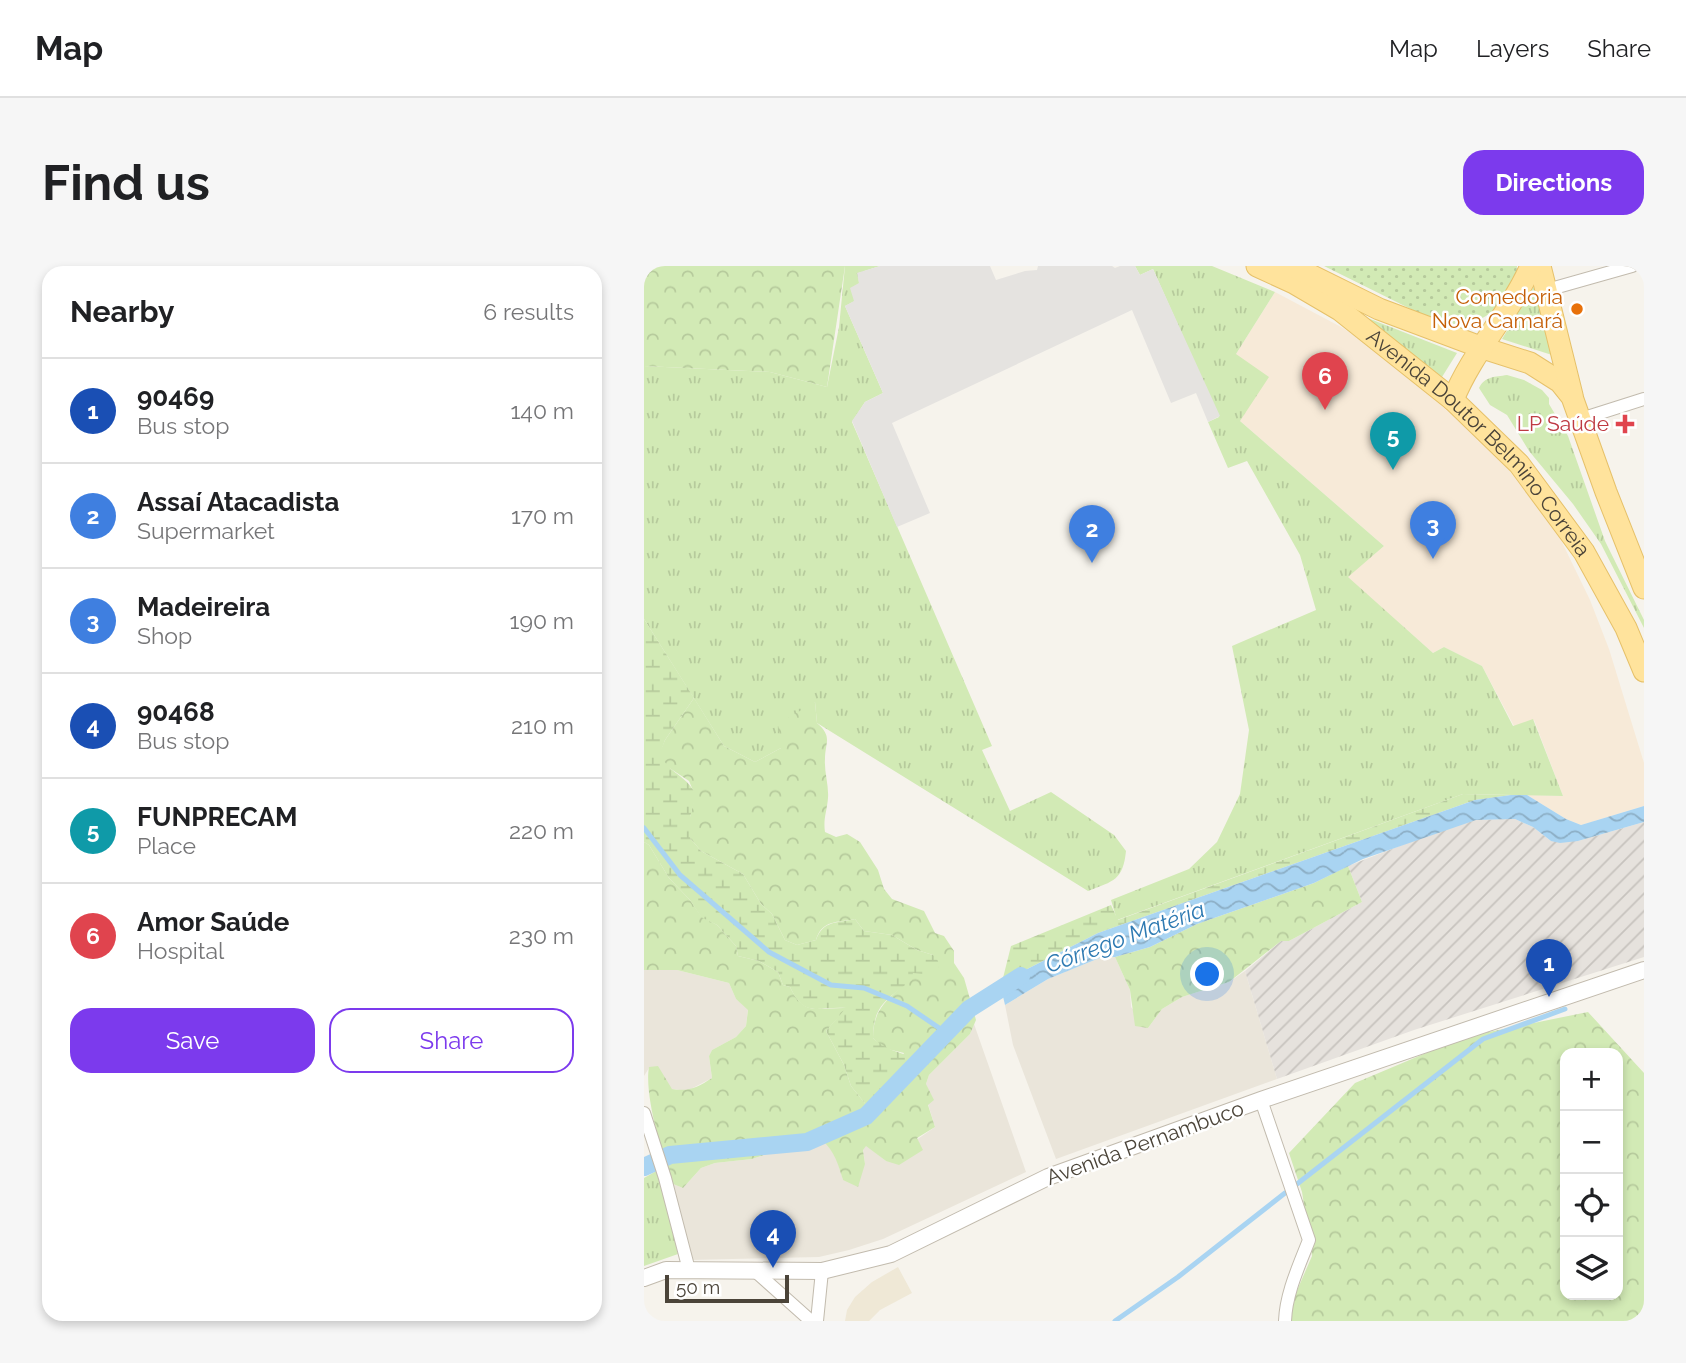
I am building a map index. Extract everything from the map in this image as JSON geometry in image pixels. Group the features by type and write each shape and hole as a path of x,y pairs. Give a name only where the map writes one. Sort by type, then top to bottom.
{"main road":[{"name":"Avenida Doutor Belmino Correia","path":"1256,266 1294,283 1340,310 1453,400 1519,464 1557,512 1605,587 1644,671"},
{"name":"Avenida Doutor Belmino Correia","path":"1292,266 1380,309 1530,363 1560,383 1572,397 1644,588"},
{"path":"1453,400 1468,369 1523,284 1531,266"},
{"path":"1540,266 1572,397"}],"street":[{"path":"1547,290 1632,266"},
{"path":"1581,419 1644,399"},
{"name":"Avenida Pernambuco","path":"644,1278 666,1270 822,1271 891,1254 1048,1177 1261,1100 1644,970"},
{"path":"1261,1100 1309,1240 1293,1282 1284,1321"},
{"path":"644,1113 665,1178 689,1270"},
{"path":"755,1271 811,1321"},
{"path":"817,1321 822,1271"}],"shaded area":[{"path":"880,266 990,266 996,280 1037,270 1038,266 1135,266 1140,275 1153,269 1220,416 1208,422 1196,393 1171,403 1132,310 892,423 930,513 897,527 852,421 865,402 883,393 845,306 854,301 850,288 859,283 857,273"},
{"path":"1275,292 1343,328 1385,357 1452,413 1501,460 1557,532 1590,600 1609,649 1644,763 1644,806 1581,825 1527,795 1563,796 1534,720 1514,726 1482,666 1444,647 1433,653 1347,577 1384,546 1240,421 1236,354"},
{"path":"1515,819 1533,827 1551,841 1578,841 1644,822 1644,957 1414,1030 1277,1079 1245,971 1281,941 1289,941 1362,902 1348,866 1441,830 1476,820"},
{"path":"1102,957 1115,957 1130,990 1131,1007 1148,1028 1162,1009 1182,997 1229,982 1245,971 1277,1079 1056,1159 1013,1045 1005,1005 1048,979"},
{"path":"644,970 677,970 729,983 736,999 748,1009 746,1026 736,1037 712,1050 709,1056 712,1078 687,1091 672,1089 649,1068 644,1076"},
{"path":"974,1024 1026,1172 883,1239 849,1250 819,1257 690,1260 673,1184 683,1188 701,1168 715,1163 752,1159 784,1148 803,1147 823,1140 837,1160 843,1180 865,1164 863,1149 866,1145 886,1161 935,1127 928,1104 926,1084 929,1075 970,1034"},
{"path":"898,1267 912,1293 880,1310 869,1321 845,1321 847,1310 855,1297 872,1282"}],"green space":[{"path":"644,266 845,266 827,387 770,372 644,366"},
{"path":"845,266 880,266 858,273 855,301 845,306 883,393 865,402 852,422 992,746 982,750 1010,811 1051,792 1114,835 1126,851 1125,861 1120,874 1104,885 1088,891 817,723 815,702 781,748 755,762 724,746 644,619 644,366 770,372 827,387 839,327"},
{"path":"1135,266 1212,266 1275,292 1236,354 1269,377 1240,421 1384,546 1348,577 1433,653 1444,647 1482,666 1513,726 1533,719 1563,796 1463,794 1117,920 1111,900 1189,869 1217,842 1240,794 1249,730 1232,646 1316,610 1300,555 1247,461 1228,468 1208,422 1219,417 1153,269 1140,275"},
{"path":"1324,266 1517,266 1512,282 1494,310 1469,323 1449,324 1437,322"},
{"path":"1538,280 1555,356 1502,339"},
{"path":"1365,317 1457,353 1442,377"},
{"path":"1507,375 1524,380 1542,390 1549,398 1549,404 1568,436 1605,541 1644,620 1644,628 1601,544 1573,504 1529,451 1507,415 1490,405 1479,388 1487,379"},
{"path":"644,619 694,698 665,740 660,754 696,795 690,817 690,838 701,851 743,874 761,904 772,914 785,940 797,945 816,940 827,926 855,919 864,931 892,935 917,950 933,955 938,961 940,976 913,973 912,980 879,1009 873,1038 884,1046 918,1061 871,1111 851,1086 844,1065 826,1031 846,1008 807,1007 801,1004 790,987 783,985 778,972 759,961 738,956 736,946 717,925 701,917 690,900 669,878 649,845 644,842"},
{"path":"694,698 724,746 755,762 781,748 778,724 815,702 817,723 827,736 825,764 828,803 825,832 836,837 847,834 860,842 892,899 924,911 935,933 944,936 954,951 954,963 964,978 976,1020 970,1034 929,1075 926,1084 934,1100 928,1105 935,1127 917,1138 923,1150 899,1165 886,1161 866,1146 863,1150 865,1164 858,1187 843,1180 838,1163 822,1140 803,1147 784,1148 752,1159 715,1163 701,1168 683,1188 673,1184 651,1109 649,1067 658,1066 672,1089 688,1089 702,1084 712,1078 709,1056 712,1050 736,1037 746,1026 748,1010 736,999 729,983 677,970 644,970 644,842 649,845 669,878 701,916 717,925 736,946 738,956 759,961 778,972 783,985 790,987 807,1007 847,1008 826,1031 844,1065 851,1086 871,1111 904,1053 883,1048 873,1038 877,1016 886,1001 913,973 922,973 933,955 917,950 892,935 864,931 855,919 826,925 816,940 797,945 785,940 772,914 761,904 743,874 701,851 690,838 690,817 695,795 689,781 665,765 659,754 665,740"},
{"path":"1463,794 1511,795 1475,800 1098,933 1002,982 1011,946 1111,905 1118,920"},
{"path":"1348,866 1362,902 1289,941 1281,941 1229,982 1182,997 1162,1009 1148,1028 1135,1026 1130,990 1115,957 1150,947 1197,924 1314,883"},
{"path":"1588,1012 1621,1048 1560,1048 1560,1300 1623,1300 1623,1050 1644,1073 1644,1321 1286,1321 1312,1256 1302,1192 1289,1153 1355,1083 1464,1037"},
{"path":"658,1170 678,1254 644,1266 644,1178"}],"water":[{"path":"1527,795 1581,825 1644,806 1644,822 1578,841 1560,843 1551,841 1533,827 1515,819 1476,820 1363,859 1314,883 1197,924 1150,947 1115,957 1102,957 1048,979 1005,1005 1002,982 1098,933 1475,800"}],"waterway":[{"path":"644,828 680,875 769,952 831,985 864,988 907,1006 945,1032"},
{"name":"Córrego Matéria","path":"644,1167 670,1155 807,1142 866,1116 969,1009 1021,976"},
{"path":"1297,1184 1483,1039 1565,1009"},
{"path":"1115,1321 1178,1277 1285,1193"}],"place":[{"name":"Comedoria Nova Camará","path":"1577,309"},
{"name":"Amor Saúde","path":"1325,410"},
{"name":"LP Saúde","path":"1625,424"},
{"name":"FUNPRECAM","path":"1393,470"},
{"name":"Madeireira","path":"1433,559"},
{"name":"Assaí Atacadista","path":"1092,563"},
{"name":"90469","path":"1549,997"},
{"name":"90468","path":"773,1268"}]}
